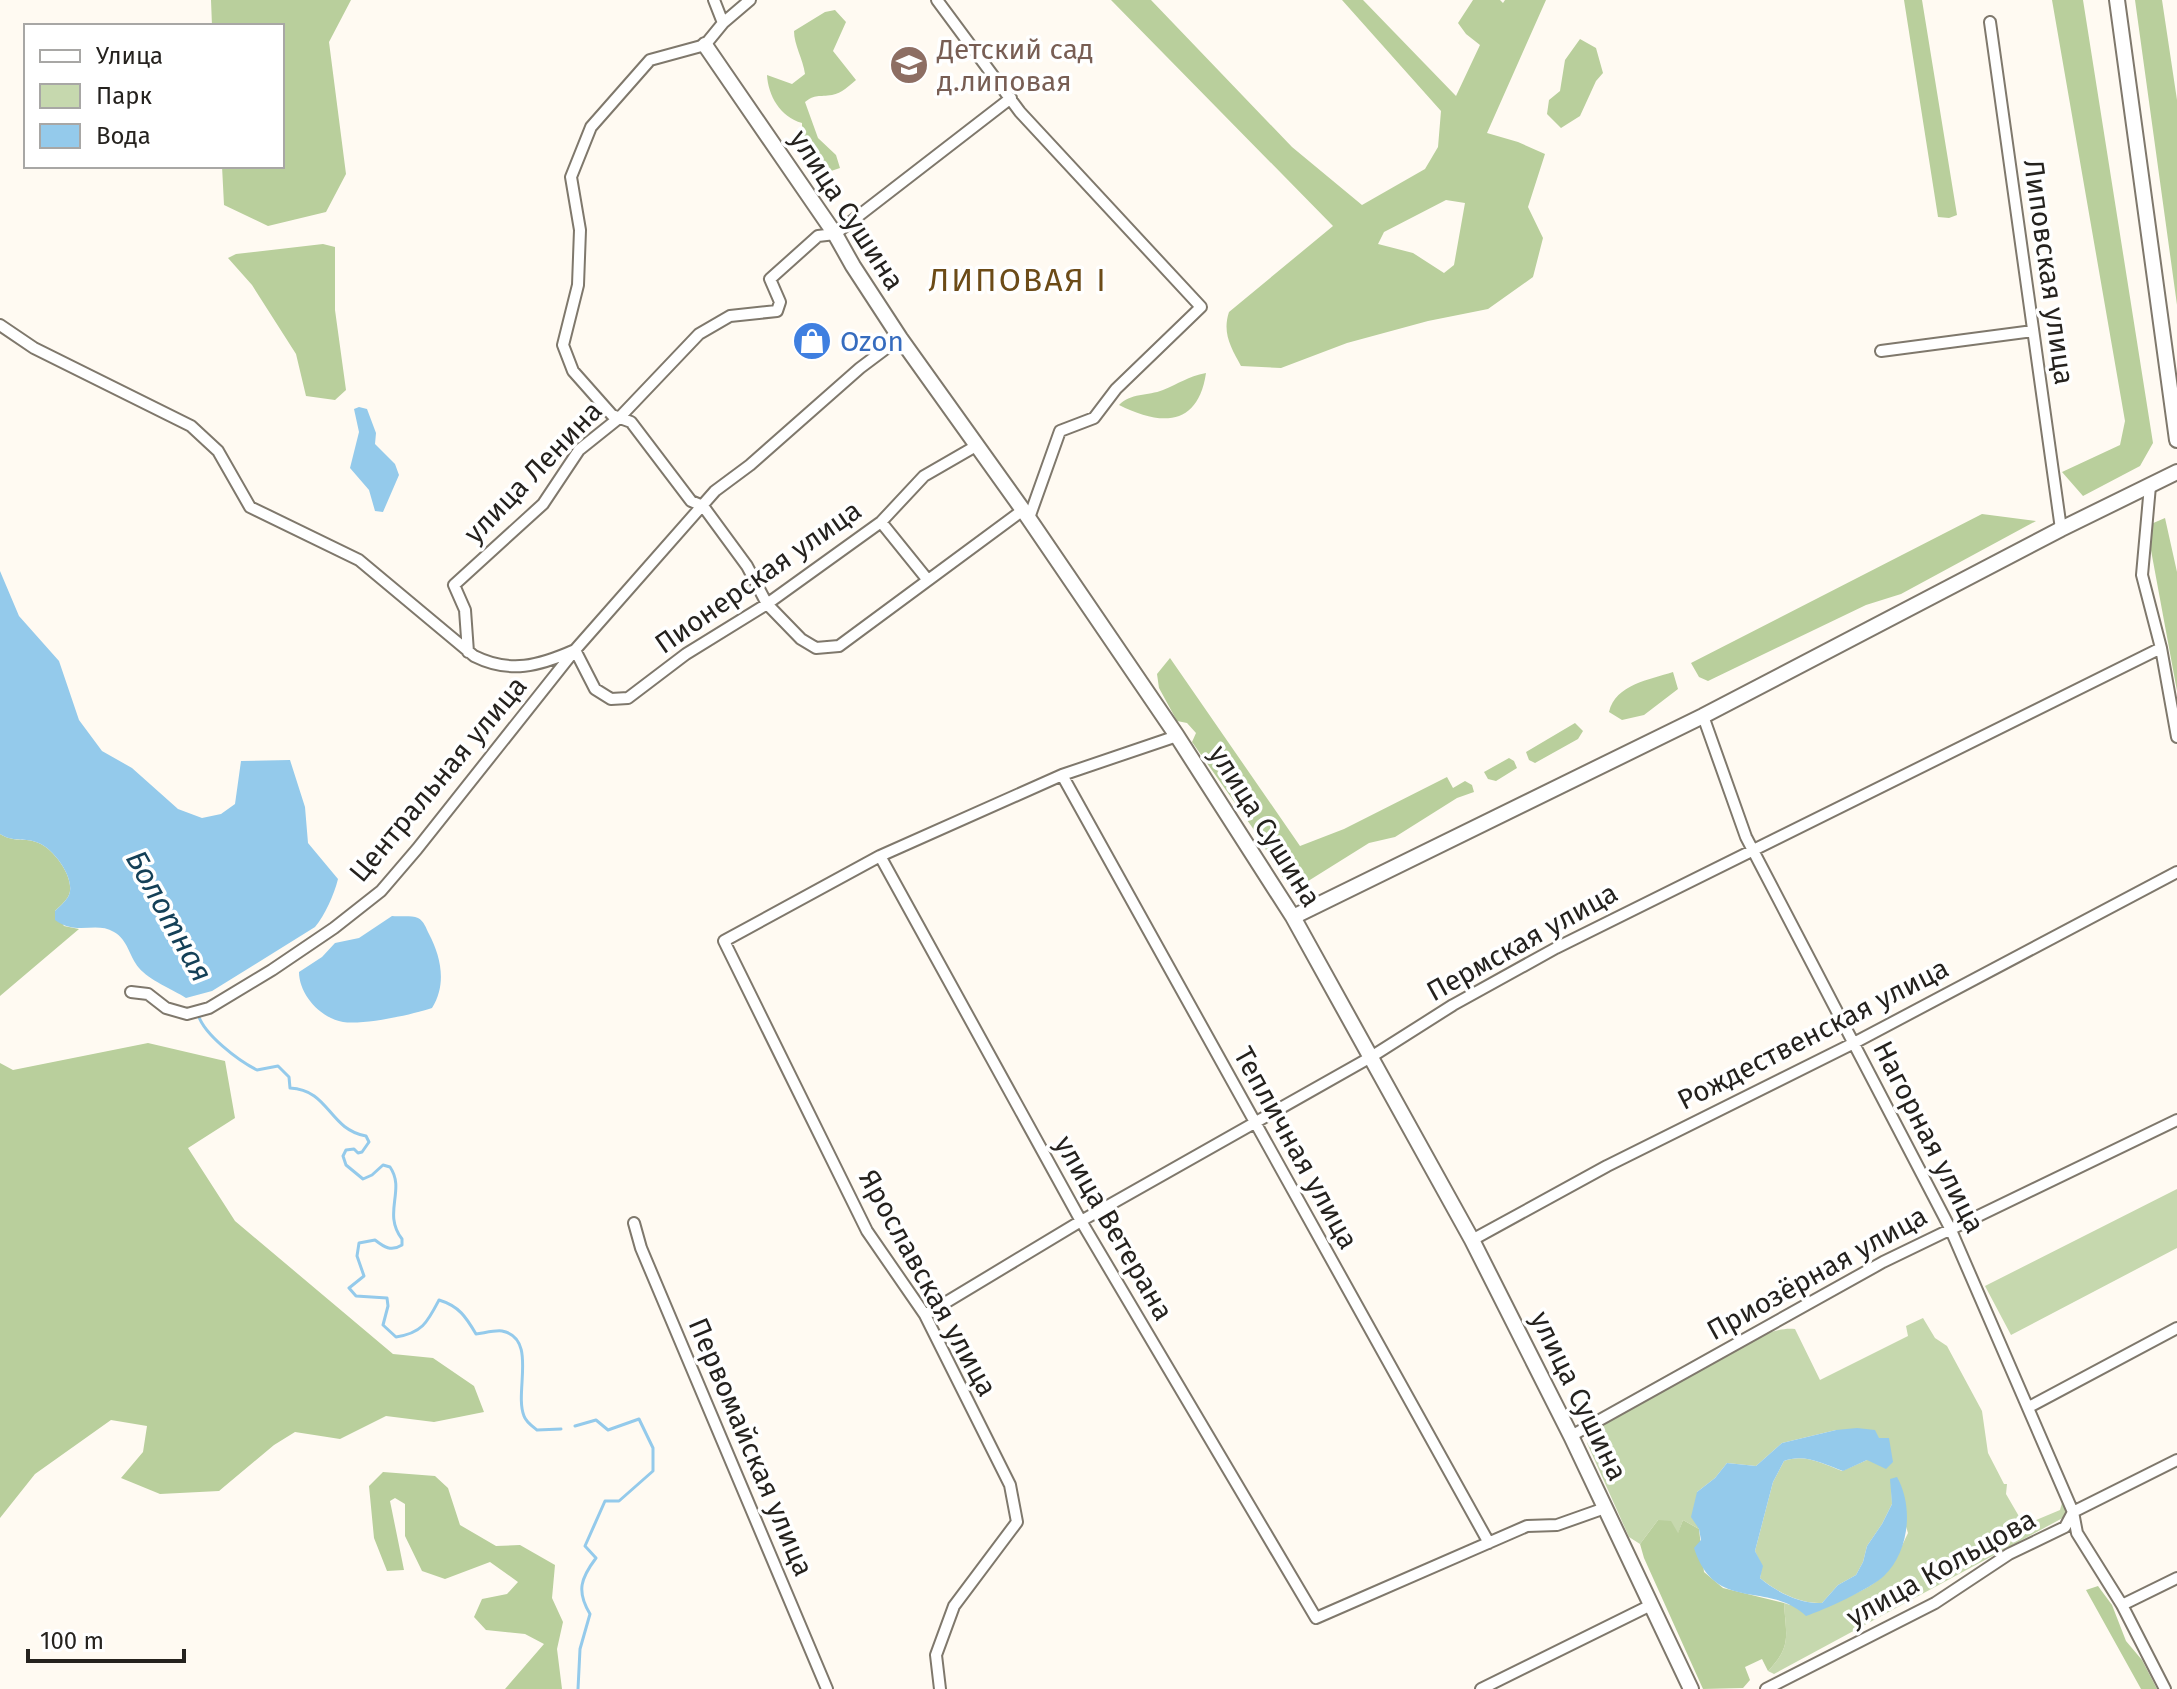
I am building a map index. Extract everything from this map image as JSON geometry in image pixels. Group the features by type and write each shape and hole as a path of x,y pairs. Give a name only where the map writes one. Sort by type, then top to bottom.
{"street":[{"path":"714,0 723,23"},
{"path":"750,0 723,23 705,45 650,60 591,127 571,177 580,230 578,285 563,345 573,371 612,415 631,422 691,501 703,506 747,566 767,604 801,639 816,648 839,646 874,623 927,579 1026,514 1060,431 1094,418 1116,389 1201,307 1020,112 937,0"},
{"path":"2117,0 2177,440"},
{"name":"Липовская улица","path":"1990,22 2061,529"},
{"name":"улица Сушина","path":"705,45 835,234 900,338 1026,514 1177,736 1293,917 1472,1240 1571,1436 1691,1689"},
{"name":"улица Ленина","path":"468,652 465,610 454,585 543,504 579,450 619,418 699,334 730,316 777,311 780,302 770,279 818,236 835,234 1011,98"},
{"name":"Центральная улица","path":"0,325 34,348 191,426 218,451 250,507 359,560 468,652 494,666 519,667 552,660 575,650"},
{"path":"1881,351 2033,331"},
{"name":"Центральная улица","path":"131,992 148,994 166,1008 187,1014 209,1008 285,961 381,891 575,650 715,491 900,338"},
{"name":"Пионерская улица","path":"575,650 595,689 611,699 628,698 686,654 767,604 881,522 924,476 976,446"},
{"path":"1293,917 1703,716 2061,529 2177,472"},
{"path":"2150,486 2142,575 2161,648 2177,737"},
{"path":"881,522 927,579"},
{"name":"Пермская улица","path":"925,1315 1081,1221 1556,948 2161,648"},
{"name":"Нагорная улица","path":"1703,716 1753,849 1950,1228 2073,1512 2077,1533 2122,1605 2165,1689"},
{"path":"880,856 1062,775 1177,736"},
{"name":"Тепличная улица","path":"1062,775 1489,1543"},
{"name":"Ярославская улица","path":"880,856 724,941 867,1231 925,1315 1010,1485 1017,1522 954,1606 936,1655 940,1689"},
{"name":"улица Ветерана","path":"880,856 1081,1221 1316,1618 1489,1543"},
{"name":"Рождественская улица","path":"1472,1240 1607,1166 1854,1043 2177,872"},
{"name":"Приозёрная улица","path":"1571,1436 1856,1277 1950,1228 2177,1120"},
{"name":"Первомайская улица","path":"634,1223 641,1248 827,1689"},
{"path":"2029,1407 2177,1328"},
{"name":"улица Кольцова","path":"1766,1689 1935,1603 2009,1554 2065,1527 2073,1512 2177,1460"},
{"path":"1489,1543 1527,1526 1557,1525 1605,1508"},
{"path":"2122,1605 2177,1578"},
{"path":"1481,1689 1651,1605"}],"green space":[{"path":"211,0 351,0 329,42 346,174 326,212 268,226 224,205 222,168 284,168 284,24 212,24"},
{"path":"1111,0 1151,0 1292,147 1362,205 1425,169 1438,147 1441,111 1342,0 1363,0 1456,96 1480,45 1458,23 1473,0 1500,0 1503,3 1505,0 1546,0 1487,133 1545,154 1528,207 1543,238 1533,277 1488,309 1347,343 1281,368 1241,366 1227,334 1229,312 1333,226","holes":["1446,200 1465,203 1454,265 1444,273 1413,253 1378,244 1384,232"]},
{"path":"1904,0 1922,0 1957,215 1949,218 1938,217"},
{"path":"2052,0 2083,0 2153,443 2140,466 2083,496 2062,472 2120,445 2125,421"},
{"path":"2135,0 2162,0 2177,100 2177,305"},
{"path":"835,10 846,22 833,51 856,80 839,93 805,102 818,138 836,155 840,168 822,174 802,136 802,123 787,116 777,104 767,75 792,84 805,74 794,31 825,12"},
{"path":"1580,39 1596,48 1603,73 1580,116 1561,128 1547,114 1549,100 1560,91 1565,60"},
{"path":"323,244 335,247 335,310 346,390 335,400 306,396 296,354 252,285 228,258 236,254"},
{"path":"1206,373 1195,404 1175,417 1149,416 1119,405 1128,398 1163,390"},
{"path":"1982,514 2036,521 1901,594 1866,605 1708,681 1699,677 1691,663"},
{"path":"2165,518 2177,572 2177,691 2148,534 2151,524"},
{"path":"1170,658 1300,846 1344,829 1447,777 1453,788 1465,781 1472,785 1474,792 1457,798 1395,837 1369,843 1297,888 1286,883 1252,827 1192,742 1196,733 1187,723 1177,721 1159,688 1157,674"},
{"path":"1673,672 1678,689 1644,715 1622,720 1609,712 1626,689"},
{"path":"1575,723 1583,731 1578,739 1535,763 1529,760 1526,752"},
{"path":"1509,758 1517,768 1496,781 1488,779 1484,772"},
{"path":"0,834 36,842 56,857 66,873 70,890 67,899 55,911 64,926 79,929 0,996"},
{"path":"148,1043 225,1061 235,1118 188,1148 235,1221 393,1354 433,1358 474,1386 484,1412 434,1422 386,1416 340,1439 295,1432 274,1445 219,1491 160,1494 121,1478 143,1452 147,1426 111,1420 35,1474 0,1518 0,1063 13,1070"},
{"path":"2177,1189 2177,1248 2011,1335 1985,1286"},
{"path":"1923,1318 1935,1338 1947,1346 1982,1411 1988,1453 2004,1484 2007,1484 2006,1494 2024,1525 2060,1510 2062,1503 2070,1514 1774,1674 1768,1671 1781,1654 1786,1640 1784,1603 1795,1606 1822,1605 1862,1590 1887,1572 1908,1533 1891,1479 1892,1504 1867,1546 1856,1575 1838,1585 1822,1603 1797,1599 1760,1578 1762,1566 1755,1551 1773,1482 1784,1461 1791,1459 1814,1460 1842,1471 1867,1460 1879,1439 1836,1430 1782,1443 1756,1466 1727,1463 1715,1478 1697,1492 1699,1529 1683,1520 1678,1534 1658,1520 1640,1544 1629,1537 1587,1443 1601,1423 1764,1334 1795,1329 1820,1380 1908,1336 1906,1326"},
{"path":"383,1472 435,1476 448,1488 460,1525 496,1546 520,1545 555,1565 552,1598 563,1622 557,1649 562,1689 505,1689 544,1644 525,1634 486,1630 474,1617 482,1599 507,1594 518,1582 490,1562 445,1579 422,1571 405,1536 405,1504 395,1498 390,1501 404,1570 387,1571 374,1538 369,1486"},
{"path":"1658,1520 1671,1521 1678,1533 1683,1520 1699,1529 1704,1572 1723,1588 1784,1603 1786,1640 1781,1654 1768,1671 1762,1659 1745,1667 1750,1680 1743,1688 1703,1689 1640,1544"},
{"path":"2098,1586 2112,1605 2126,1641 2142,1660 2157,1689 2141,1689 2086,1590"}],"water":[{"path":"354,409 367,409 376,433 375,444 395,464 399,475 383,512 375,511 369,490 350,468 359,432"},
{"path":"0,571 19,616 59,661 79,720 102,751 132,768 178,809 202,818 221,814 235,804 241,761 290,760 305,807 308,843 338,879 329,904 315,927 212,991 186,998 143,972 114,932 71,927 55,920 55,911 67,899 70,890 62,865 42,845 0,834"},
{"path":"392,916 420,919 433,943 441,980 432,1008 363,1022 343,1022 326,1016 307,996 299,972 322,957 335,943 359,938"},
{"path":"1857,1428 1875,1430 1879,1438 1889,1438 1893,1462 1886,1469 1867,1460 1843,1471 1806,1459 1784,1461 1773,1482 1755,1551 1763,1566 1760,1578 1766,1583 1797,1599 1822,1603 1838,1585 1856,1575 1867,1546 1892,1504 1890,1479 1897,1477 1906,1502 1906,1529 1899,1555 1884,1576 1858,1593 1806,1616 1791,1605 1729,1589 1715,1581 1703,1568 1694,1548 1701,1540 1699,1529 1691,1517 1697,1492 1715,1478 1727,1463 1756,1466 1782,1443"}],"waterway":[{"name":"Болотная","path":"198,1014 214,1038 241,1060 257,1070 278,1066 289,1077 290,1088 313,1095 344,1126 366,1136 369,1142 362,1152 346,1150 343,1156 346,1165 363,1179 383,1165 390,1167 396,1184 394,1220 402,1245 385,1247 375,1240 359,1243 357,1256 364,1276 349,1288 356,1296 387,1298 383,1325 396,1337 423,1326 439,1300 461,1313 476,1334 502,1331 513,1336 522,1355 522,1406 525,1418 537,1430 561,1429"},
{"name":"Болотная","path":"575,1426 596,1420 608,1430 639,1419 653,1448 653,1471 619,1501 605,1501 585,1546 596,1558 582,1585 583,1598 590,1614 580,1649 578,1689"}],"place":[{"name":"Детский сад д.липовая","path":"909,65"},
{"name":"Ozon","path":"812,341"}],"district":[{"name":"ЛИПОВАЯ I","path":"1018,280"}]}
